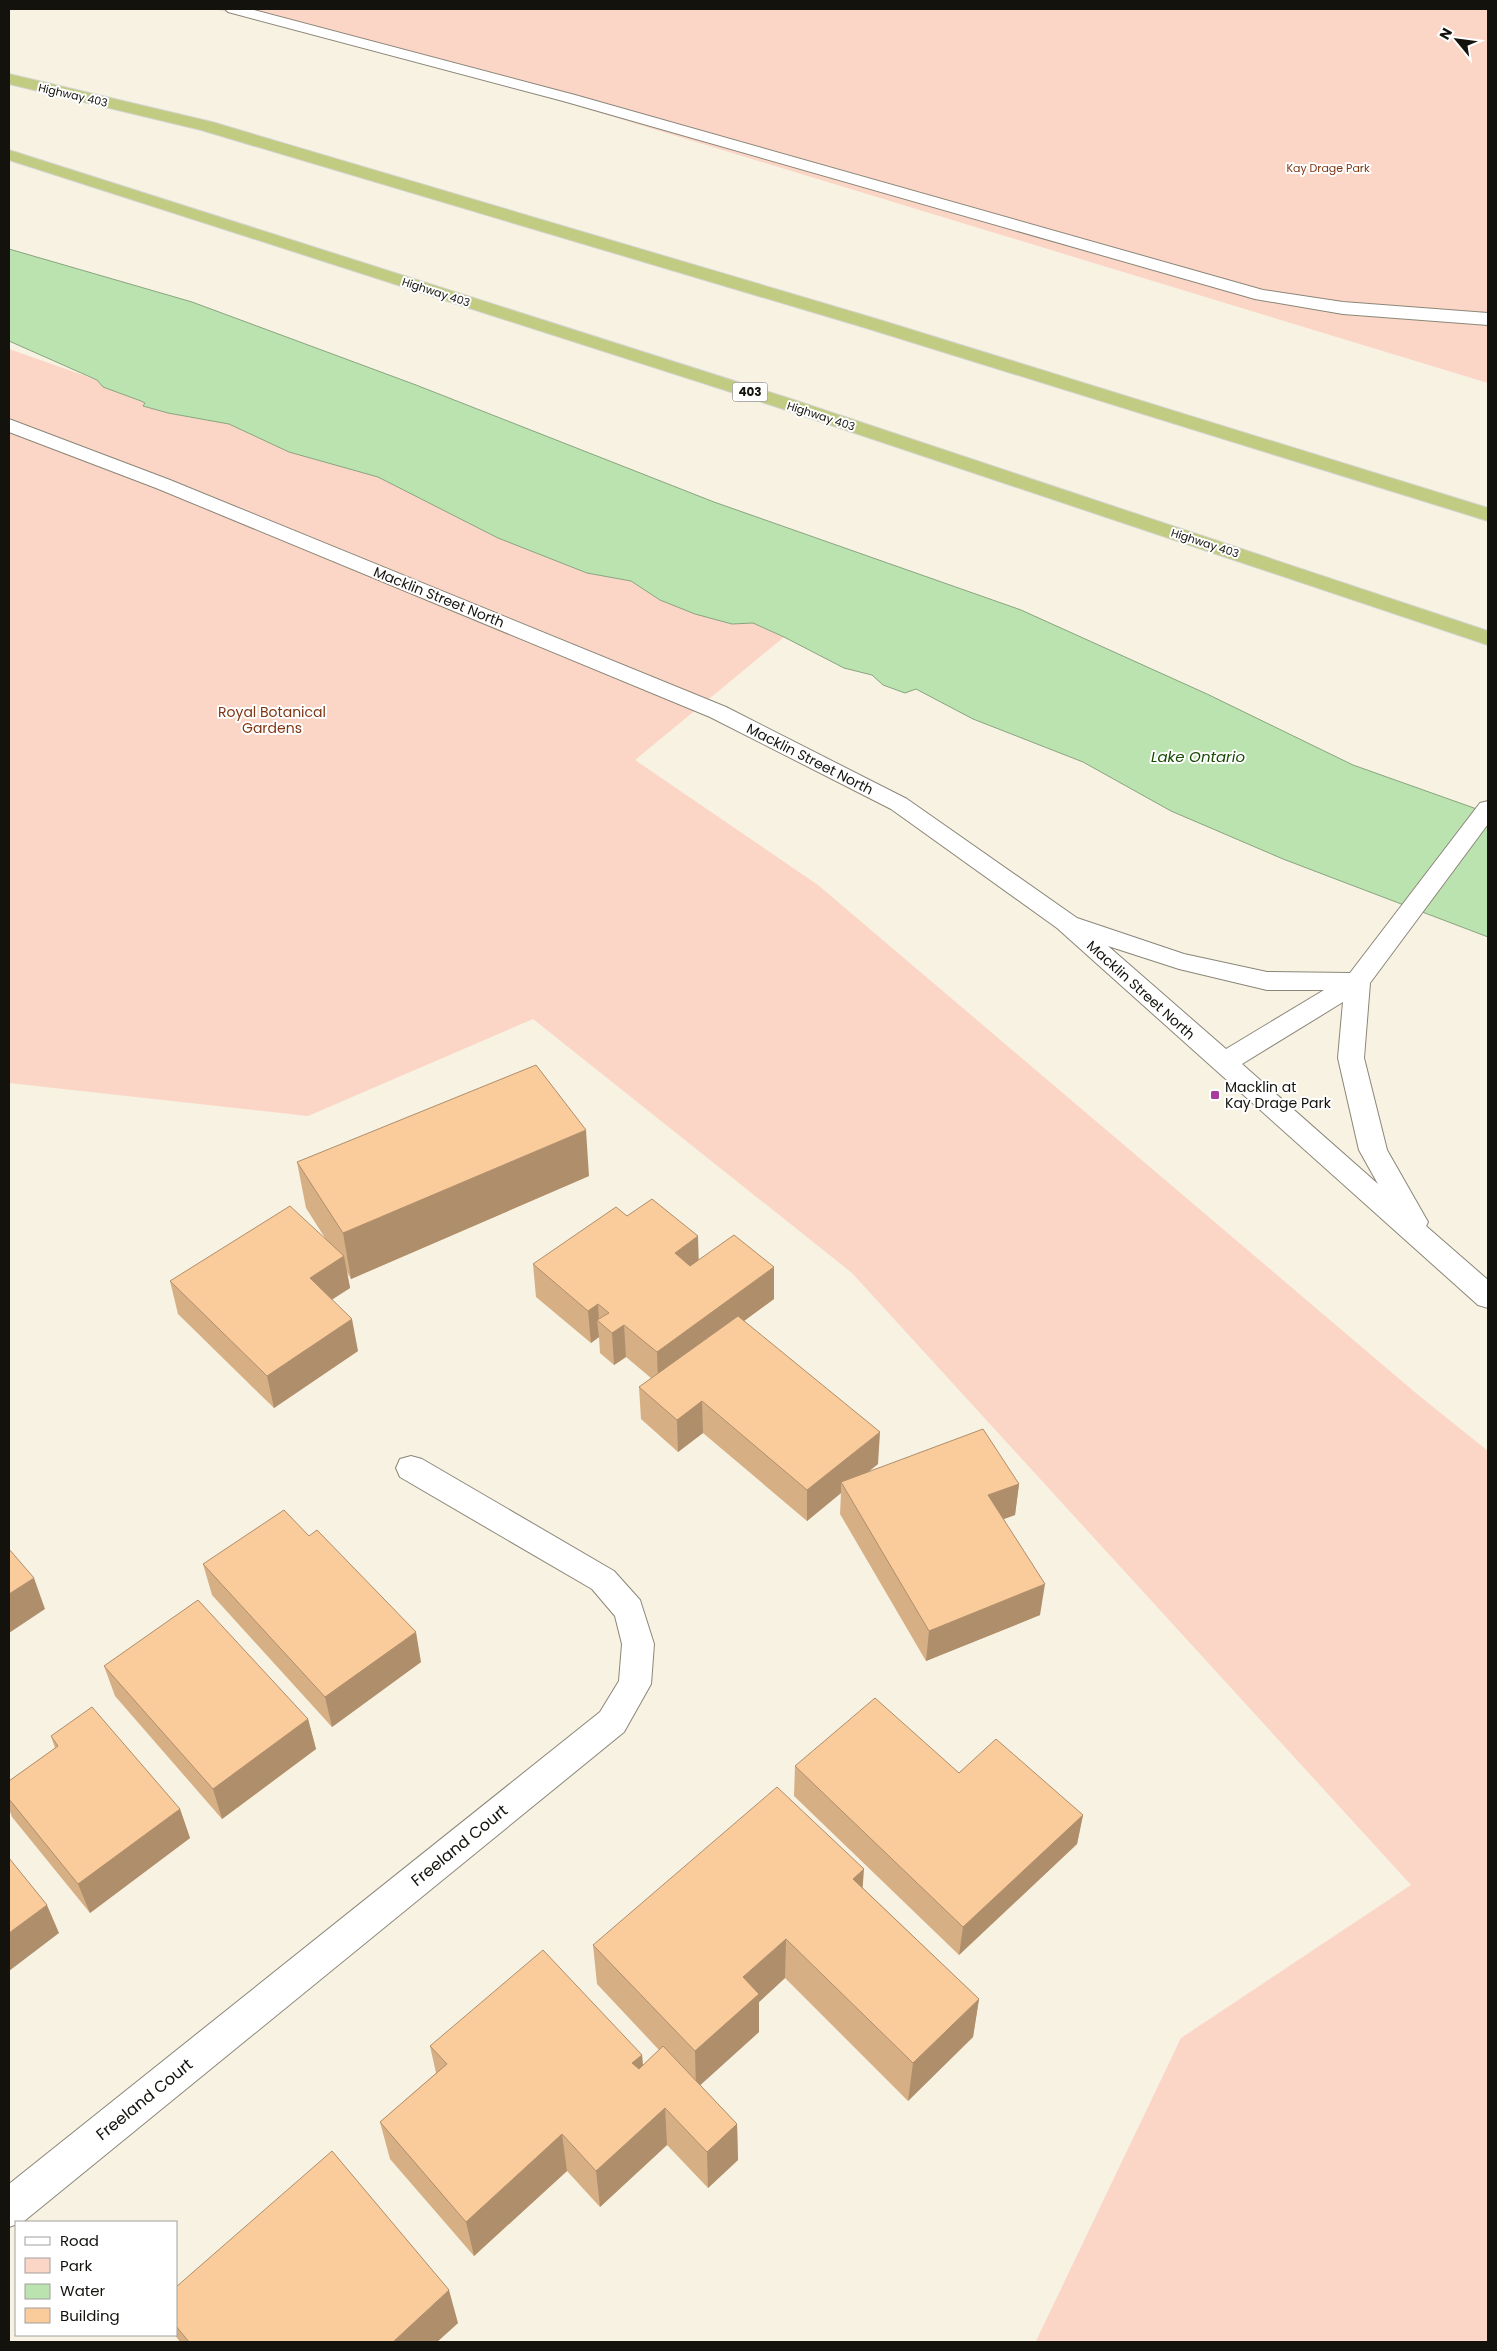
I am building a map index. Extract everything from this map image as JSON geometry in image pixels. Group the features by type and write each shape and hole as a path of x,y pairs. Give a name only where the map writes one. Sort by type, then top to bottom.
{"highway":[{"name":"Highway 403","path":"9,80 215,128 882,327 1488,515"},
{"name":"Highway 403","path":"9,155 784,403 1488,638"}],"street":[{"path":"232,9 569,98 1261,295 1343,308 1488,319"},
{"name":"Macklin Street North","path":"9,425 162,484 718,712 899,804 1066,922 1488,1297"},
{"path":"1223,1063 1357,982 1488,808"},
{"path":"1066,922 1178,961 1267,981 1357,982"},
{"path":"1357,982 1351,1058 1373,1150 1425,1241"},
{"name":"Freeland Court","path":"9,2208 612,1722 635,1684 638,1644 629,1610 603,1580 411,1468"}],"green space":[{"name":"Kay Drage Park","path":"214,9 1488,9 1488,383 374,44"},
{"name":"Royal Botanical Gardens","path":"9,349 97,380 103,387 145,403 144,406 168,413 229,424 289,452 378,477 498,538 587,573 631,581 660,600 732,624 753,623 784,637 635,760 818,885 1417,1394 1488,1451 1488,2342 1036,2341 1181,2038 1411,1885 852,1273 533,1019 308,1116 9,1083"}],"water":[{"name":"Lake Ontario","path":"9,249 192,302 416,385 714,502 1021,610 1207,694 1353,765 1488,813 1488,937 1283,859 1171,811 1083,762 973,719 916,689 905,693 883,685 872,675 844,668 753,623 732,624 695,614 660,600 631,581 587,573 498,538 378,477 289,452 229,424 168,413 143,406 145,403 141,401 103,387 97,380 9,341"}],"building":[{"path":"536,1065 586,1130 343,1233 297,1162"},
{"path":"652,1199 698,1236 675,1253 690,1266 734,1235 774,1267 657,1352 624,1325 612,1333 597,1320 609,1313 598,1304 588,1311 533,1264 616,1207 627,1216"},
{"path":"290,1206 344,1256 310,1278 352,1319 267,1376 170,1281"},
{"path":"738,1316 880,1432 807,1490 702,1401 677,1420 639,1387"},
{"path":"983,1429 1019,1484 988,1495 1045,1584 929,1631 841,1482"},
{"path":"284,1510 309,1536 317,1530 416,1632 325,1697 203,1564"},
{"path":"9,1549 34,1578 9,1594"},
{"path":"198,1600 308,1719 213,1789 104,1666"},
{"path":"875,1698 959,1773 996,1739 1083,1815 963,1927 795,1766"},
{"path":"92,1707 180,1809 78,1884 9,1799 9,1781 58,1746 51,1736"},
{"path":"777,1787 864,1869 853,1879 979,1999 913,2063 786,1939 743,1977 759,1994 695,2051 593,1945"},
{"path":"9,1858 47,1905 9,1933"},
{"path":"543,1950 642,2055 632,2063 639,2069 663,2046 737,2124 707,2152 665,2108 596,2171 562,2134 466,2222 380,2122 447,2064 430,2046"},
{"path":"332,2151 449,2290 393,2342 189,2342 178,2328 178,2285"}],"place":[{"name":"Macklin at Kay Drage Park","path":"1215,1095"}]}
